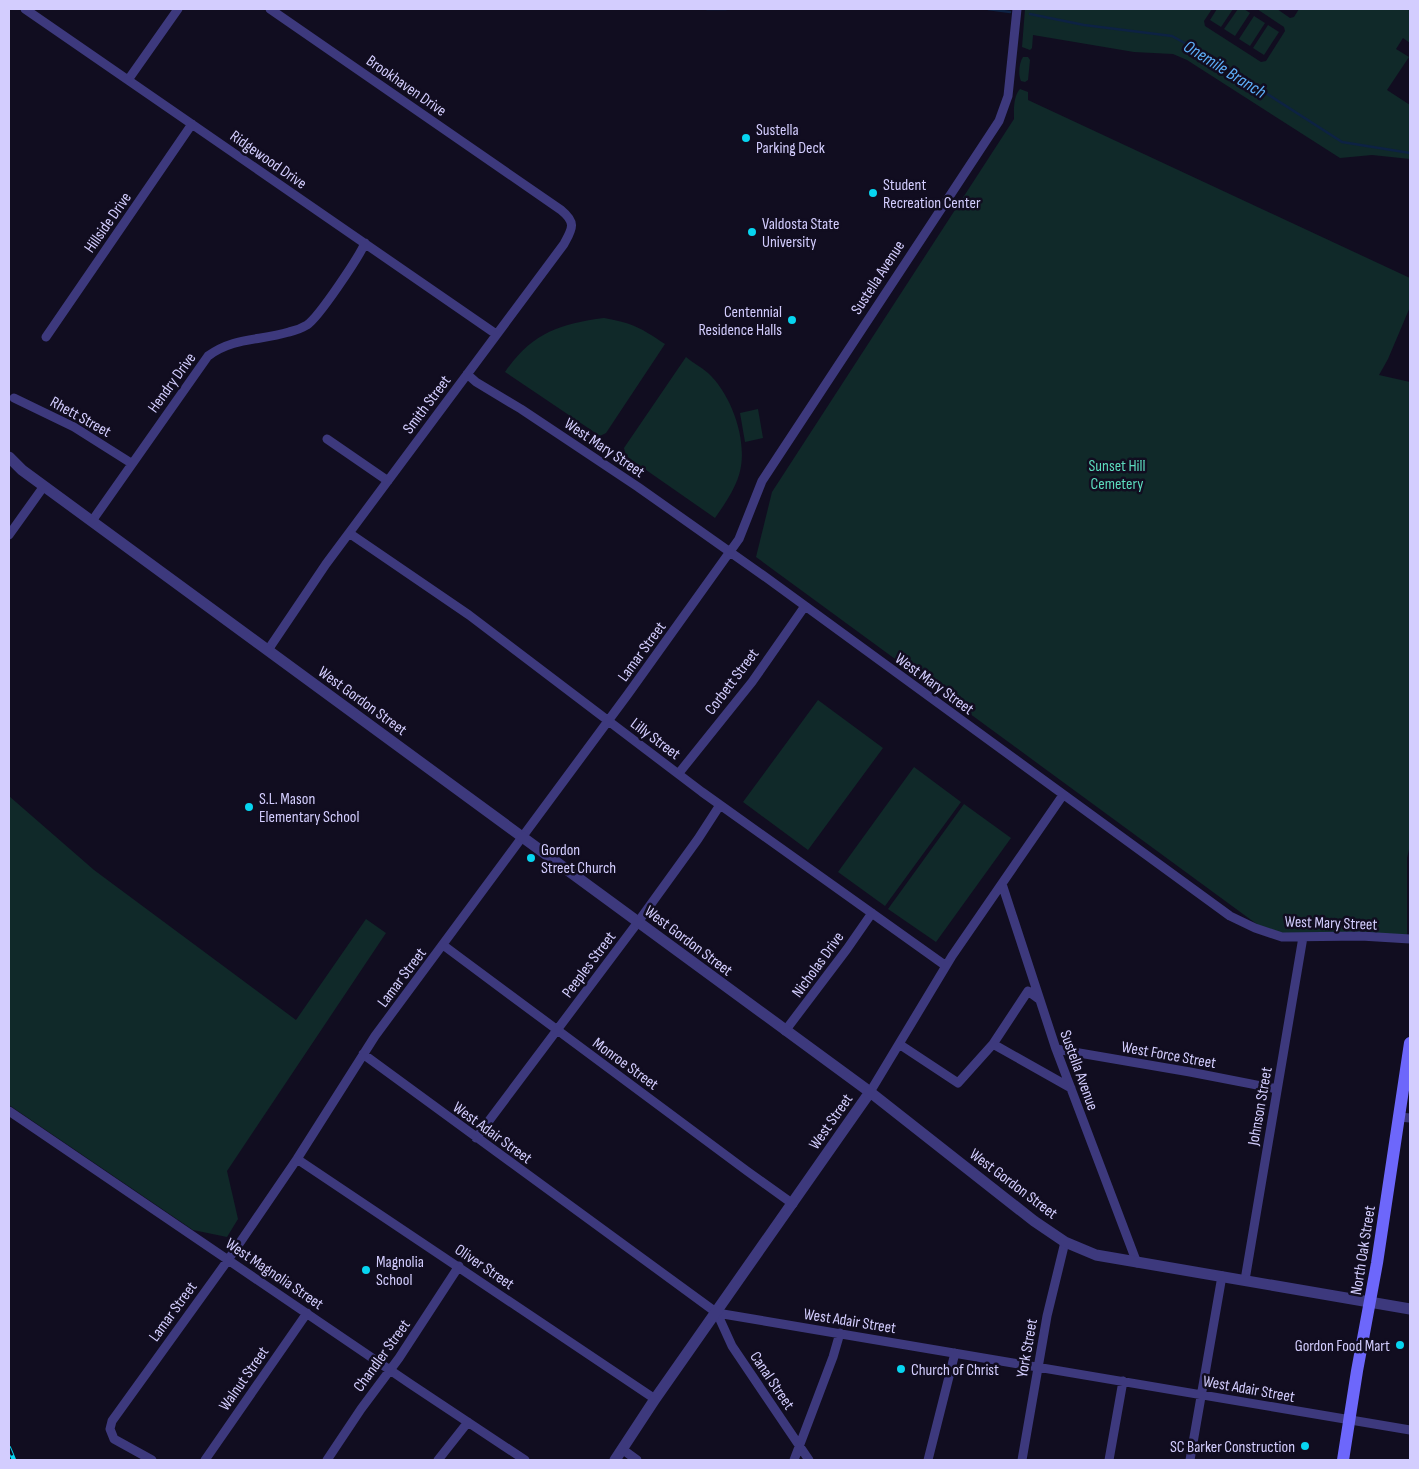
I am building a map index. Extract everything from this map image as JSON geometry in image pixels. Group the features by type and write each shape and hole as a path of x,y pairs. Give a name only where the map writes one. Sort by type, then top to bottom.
{"main road":[{"name":"North Oak Street","path":"1343,1460 1370,1302 1405,1117 1410,1043"}],"street":[{"name":"Ridgewood Drive","path":"25,9 36,12 128,80 496,334"},
{"path":"128,80 178,9"},
{"name":"Brookhaven Drive","path":"270,9 526,186"},
{"name":"Sustella Avenue","path":"730,552 739,539 762,481 781,450 999,121 1008,96 1017,9"},
{"name":"Hillside Drive","path":"46,337 192,124"},
{"name":"Smith Street","path":"268,650 349,533 564,244 572,229 571,220 566,214 526,186"},
{"name":"Hendry Drive","path":"92,521 208,356 225,345 289,332 307,325 331,296 365,243"},
{"name":"West Mary Street","path":"467,374 476,382 521,409 638,487 730,552 1230,916 1254,928 1282,937 1361,936 1410,939"},
{"name":"Rhett Street","path":"14,398 74,427 132,463"},
{"path":"327,439 388,481"},
{"name":"West Gordon Street","path":"9,458 44,486 870,1092 1034,1221 1065,1242 1096,1255 1137,1263 1410,1309"},
{"path":"9,535 44,486"},
{"name":"Lilly Street","path":"349,533 469,615 720,805 946,966"},
{"name":"Lamar Street","path":"152,1460 114,1439 110,1429 112,1421 228,1260 297,1159 363,1054 730,552"},
{"name":"Corbett Street","path":"679,773 742,694 805,606"},
{"name":"West Street","path":"615,1460 870,1092 975,921 1063,795"},
{"name":"Peeples Street","path":"476,1138 638,922 720,805"},
{"name":"Sustella Avenue","path":"1002,884 1056,1049 1137,1263"},
{"name":"Nicholas Drive","path":"785,1031 872,914"},
{"name":"Johnson Street","path":"1245,1280 1302,937"},
{"name":"Monroe Street","path":"443,945 793,1204"},
{"path":"899,1044 958,1083 993,1044 1028,991 1040,999"},
{"path":"993,1044 1071,1088"},
{"name":"West Force Street","path":"1056,1049 1277,1089"},
{"name":"West Adair Street","path":"363,1054 717,1314 955,1352 1410,1430"},
{"name":"West Magnolia Street","path":"9,1111 525,1460"},
{"name":"Oliver Street","path":"297,1159 459,1266 655,1400"},
{"name":"York Street","path":"1022,1460 1047,1316 1065,1242"},
{"name":"Chandler Street","path":"327,1460 459,1266"},
{"path":"1190,1460 1222,1276"},
{"name":"Walnut Street","path":"205,1460 307,1313"},
{"name":"Canal Street","path":"717,1314 732,1346 809,1460"},
{"path":"794,1460 833,1357 840,1333"},
{"path":"928,1460 955,1352"},
{"path":"1109,1460 1123,1381"},
{"path":"438,1460 468,1422"},
{"path":"622,1449 636,1460"}],"green space":[{"path":"1025,9 1212,9 1204,21 1205,26 1261,62 1266,61 1285,31 1284,27 1257,9 1277,9 1290,18 1294,17 1299,9 1410,9 1410,43 1403,38 1396,49 1409,57 1387,90 1410,105 1410,159 1372,155 1340,158 1187,60 1173,54 1134,52 1033,35 1032,48 1030,50 1022,47"},
{"path":"1217,9 1233,9 1221,27 1210,20"},
{"path":"1238,9 1244,9 1250,13 1235,36 1224,29"},
{"path":"1254,16 1265,23 1250,46 1239,39"},
{"path":"1268,25 1279,32 1264,55 1253,48"},
{"path":"1023,57 1028,57 1030,60 1028,80 1025,82 1021,81 1019,76"},
{"name":"Sunset Hill Cemetery","path":"1020,89 1028,92 1028,100 1410,278 1410,307 1388,359 1379,375 1410,382 1410,845 1407,858 1407,937 1282,933 1258,925 756,557 772,492 1014,119 1015,100"},
{"path":"604,318 636,327 665,344 606,433 600,436 505,372 515,359 536,339 560,327"},
{"path":"686,357 717,382 731,407 740,434 742,462 739,475 732,492 715,518 626,456 624,448"},
{"path":"758,409 763,438 745,442 740,413"},
{"path":"818,700 883,748 808,850 743,802"},
{"path":"914,767 961,802 885,906 838,872"},
{"path":"9,796 94,870 296,1020 366,919 386,933 227,1171 238,1219 227,1237 193,1230 9,1105"},
{"path":"964,804 1011,838 936,942 888,909"}],"waterway":[{"name":"Onemile Branch","path":"707,9 726,9"},
{"name":"Onemile Branch","path":"988,9 1010,12"},
{"name":"Onemile Branch","path":"1030,14 1084,25 1172,36 1208,56 1342,142 1410,153"}],"railway":[{"path":"9,1448 14,1460"}],"place":[{"name":"Sustella Parking Deck","path":"746,138"},
{"name":"Student Recreation Center","path":"873,193"},
{"name":"Valdosta State University","path":"752,232"},
{"name":"Centennial Residence Halls","path":"792,320"},
{"name":"S.L. Mason Elementary School","path":"249,807"},
{"name":"Gordon Street Church","path":"531,858"},
{"name":"Magnolia School","path":"366,1270"},
{"name":"Gordon Food Mart","path":"1400,1345"},
{"name":"Church of Christ","path":"901,1369"},
{"name":"SC Barker Construction","path":"1305,1446"}]}
